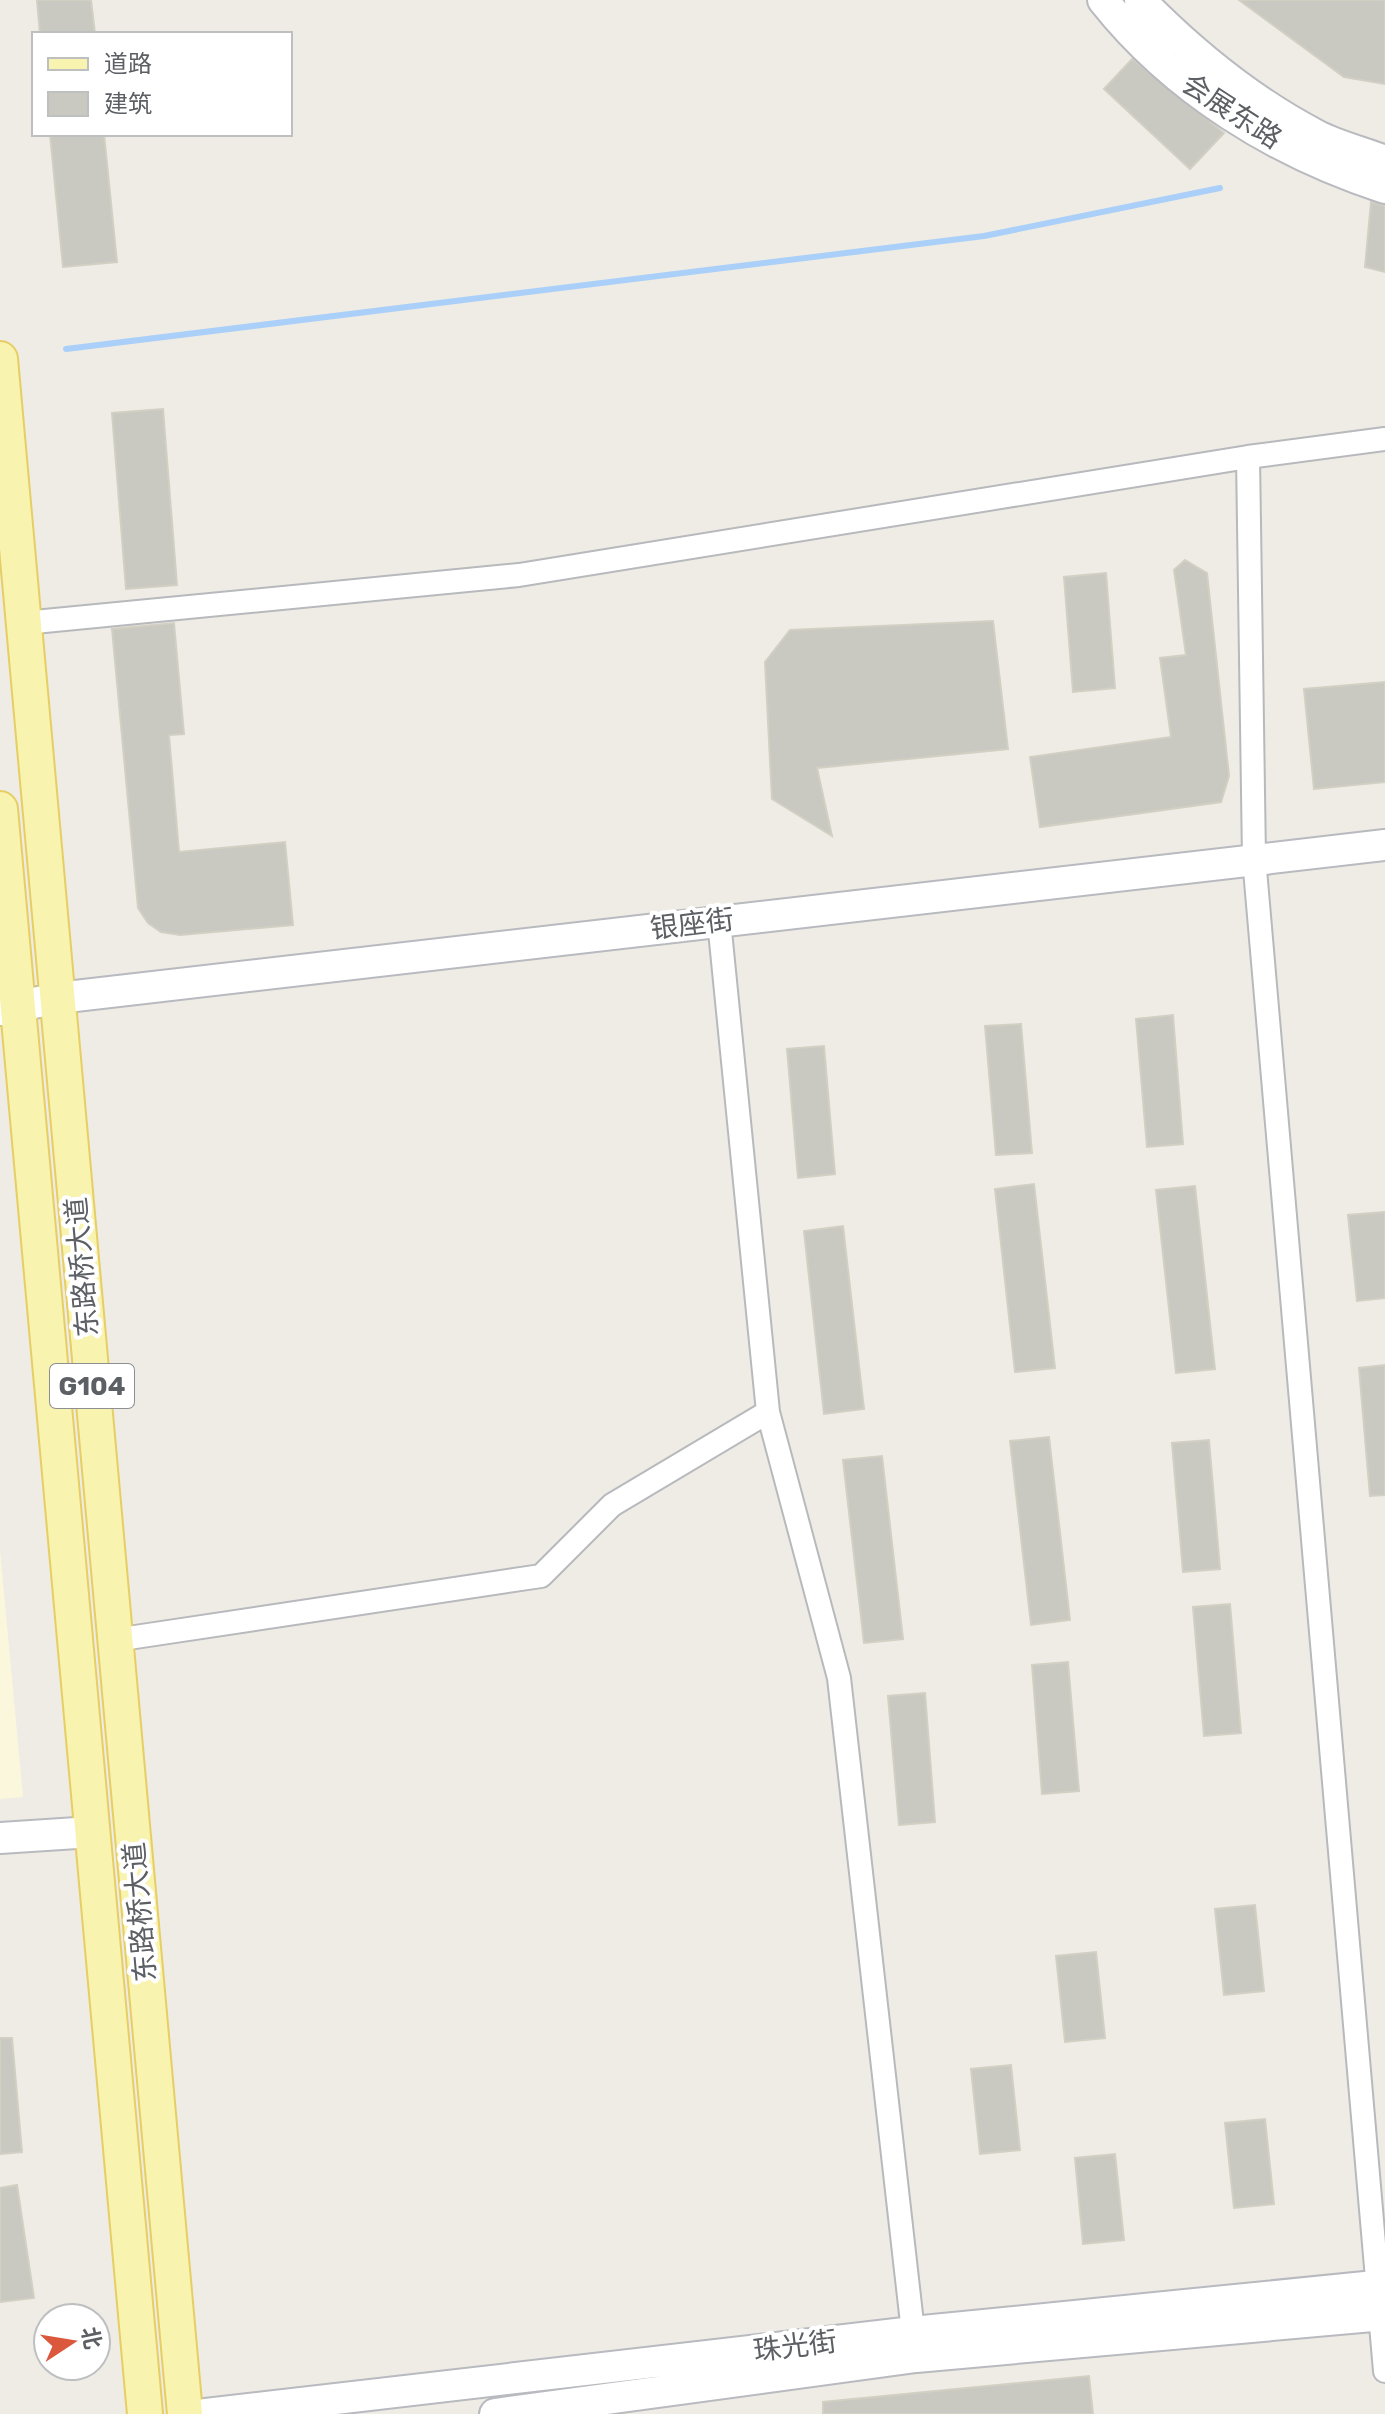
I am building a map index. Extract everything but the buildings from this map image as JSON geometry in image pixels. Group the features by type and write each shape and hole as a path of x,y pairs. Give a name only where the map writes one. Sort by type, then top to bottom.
{"main road":[{"name":"会展东路","path":"1103,0 1168,69 1232,116 1306,157 1385,188"},
{"name":"会展东路","path":"1140,0 1180,40 1244,89 1317,135 1385,161"},
{"name":"东路桥大道","path":"0,359 185,2414"},
{"name":"东路桥大道","path":"0,809 8,998 92,1832 145,2414"},
{"path":"57,989 1254,848 1385,825"},
{"name":"银座街","path":"8,998 57,989 719,921 1254,848 1385,845"},
{"path":"0,1838 92,1832"},
{"name":"珠光街","path":"206,2414 913,2332 1381,2301"},
{"name":"珠光街","path":"495,2414 916,2357 1381,2301"}],"street":[{"path":"24,623 519,575 1248,457 1385,439"},
{"path":"1248,457 1254,848 1385,2371"},
{"path":"719,921 768,1412 839,1678 913,2332"},
{"path":"115,1640 541,1576 612,1505 768,1412"}],"shaded area":[{"path":"0,1550 23,1797 0,1799"}],"waterway":[{"path":"66,349 984,236 1220,188"}]}
